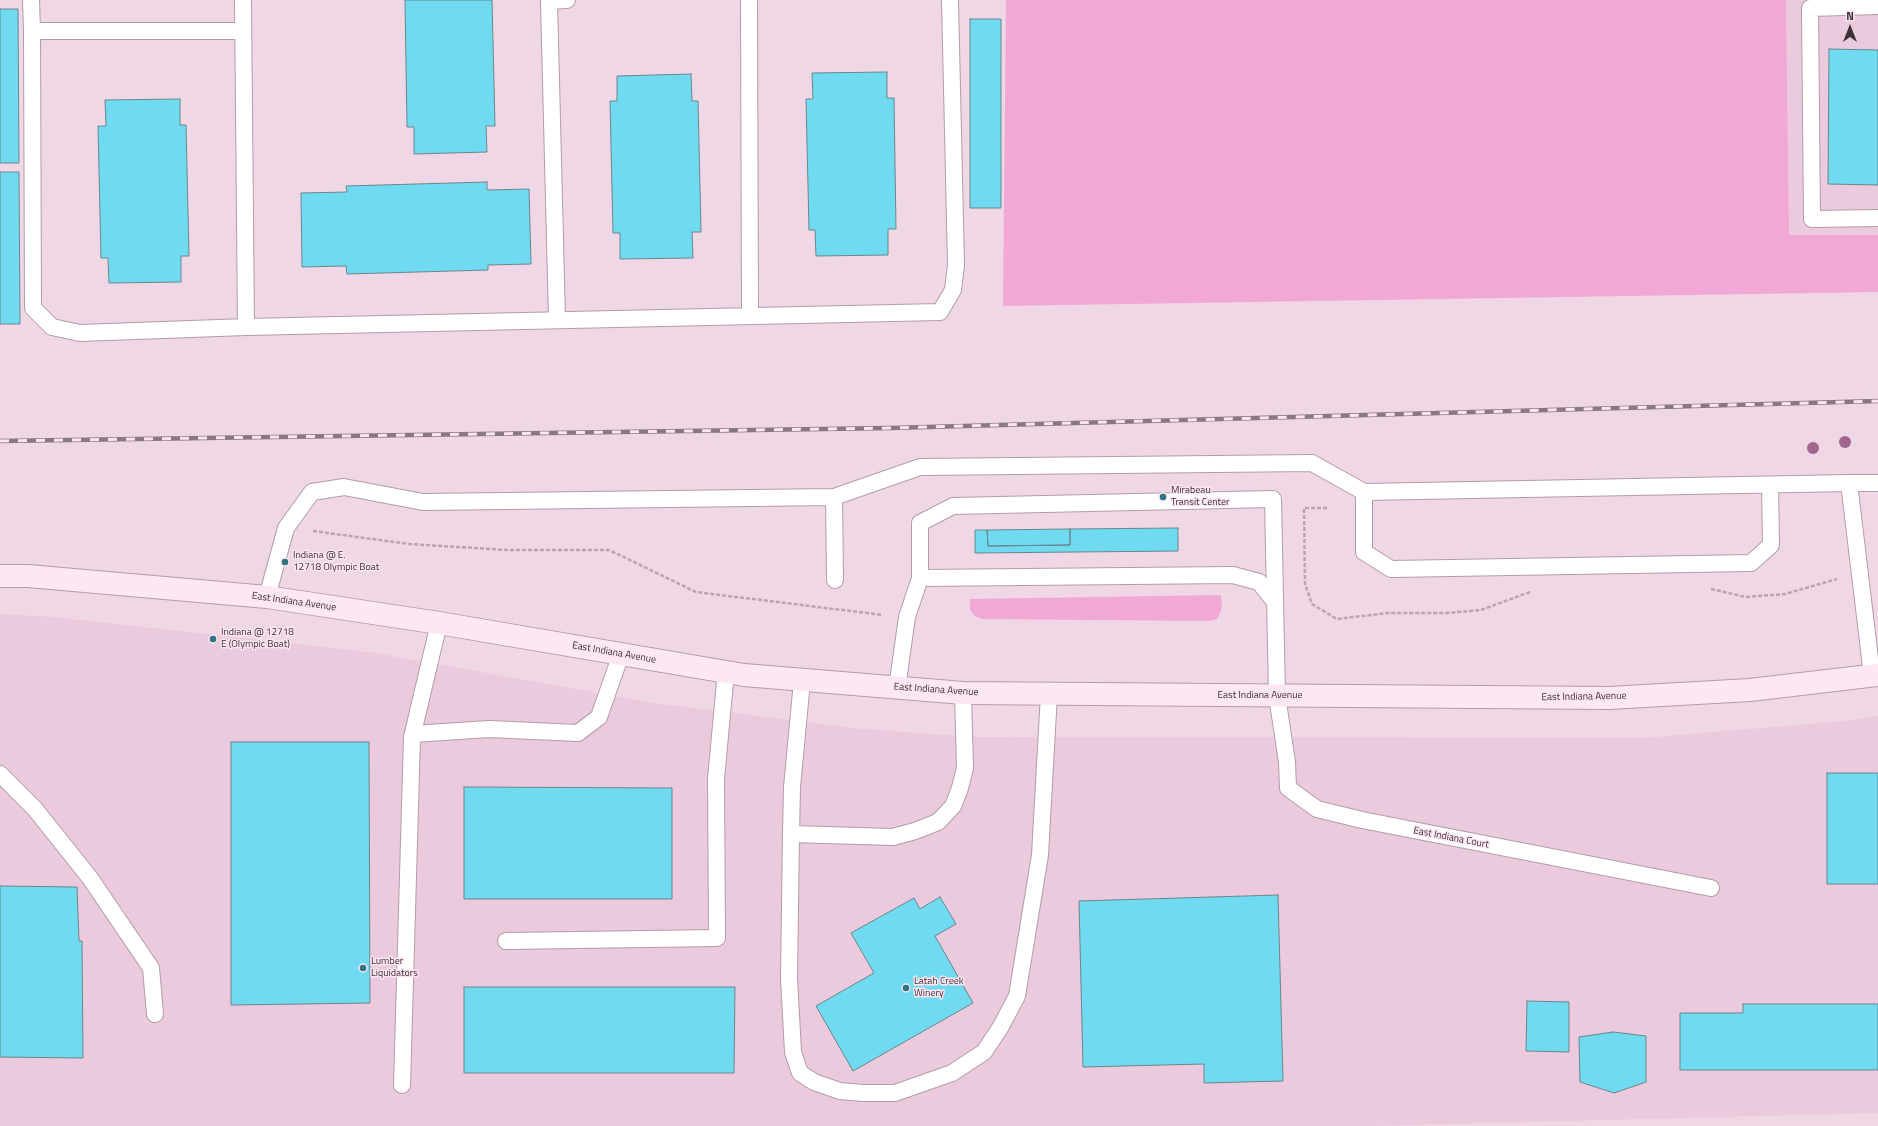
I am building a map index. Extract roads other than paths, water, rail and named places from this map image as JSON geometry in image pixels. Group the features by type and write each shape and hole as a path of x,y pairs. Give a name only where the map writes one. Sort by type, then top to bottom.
{"main road":[{"name":"East Indiana Avenue","path":"0,576 28,576 267,597 439,623 744,675 963,693 1609,698 1750,690 1875,675"}],"lane":[{"path":"31,0 33,308 52,326 80,332 246,326 940,312 953,290 956,265 950,0"},
{"path":"243,0 246,326"},
{"path":"557,320 549,0 567,0"},
{"path":"749,0 750,316"},
{"path":"1878,6 1810,8 1812,219 1878,218"},
{"path":"32,31 243,31"},
{"path":"267,597 286,528 312,492 344,487 423,502 834,497 920,467 1312,463 1364,492 1878,483"},
{"path":"1848,483 1875,675"},
{"path":"1364,492 1364,552 1391,569 1712,564 1751,563 1771,545 1770,485"},
{"path":"834,497 836,580"},
{"path":"897,688 907,617 920,578 920,523 953,506 1273,500 1277,696"},
{"path":"920,578 1234,575 1259,582 1275,602"},
{"path":"402,1085 413,734 439,623"},
{"path":"413,734 489,729 578,733 599,717 622,654"},
{"path":"506,942 717,938 716,779 726,672"},
{"path":"802,680 792,787 789,978 793,1052 800,1073 814,1082 840,1091 894,1093 952,1073 984,1052 1000,1028 1017,996 1040,855 1049,694"},
{"path":"791,834 892,837 915,831 938,822 953,806 960,788 965,768 963,693"},
{"name":"East Indiana Court","path":"1277,696 1288,762 1288,788 1317,809 1362,820 1711,888"},
{"path":"0,774 35,809 90,878 151,968 154,1014"}],"railway":[{"path":"0,441 891,428 1878,401"}],"place":[{"name":"Mirabeau Transit Center","path":"1163,497"},
{"name":"Indiana @ E. 12718 Olympic Boat","path":"285,562"},
{"name":"Indiana @ 12718 E (Olympic Boat)","path":"213,639"},
{"name":"Lumber Liquidators","path":"363,968"},
{"name":"Latah Creek Winery","path":"906,988"}]}
